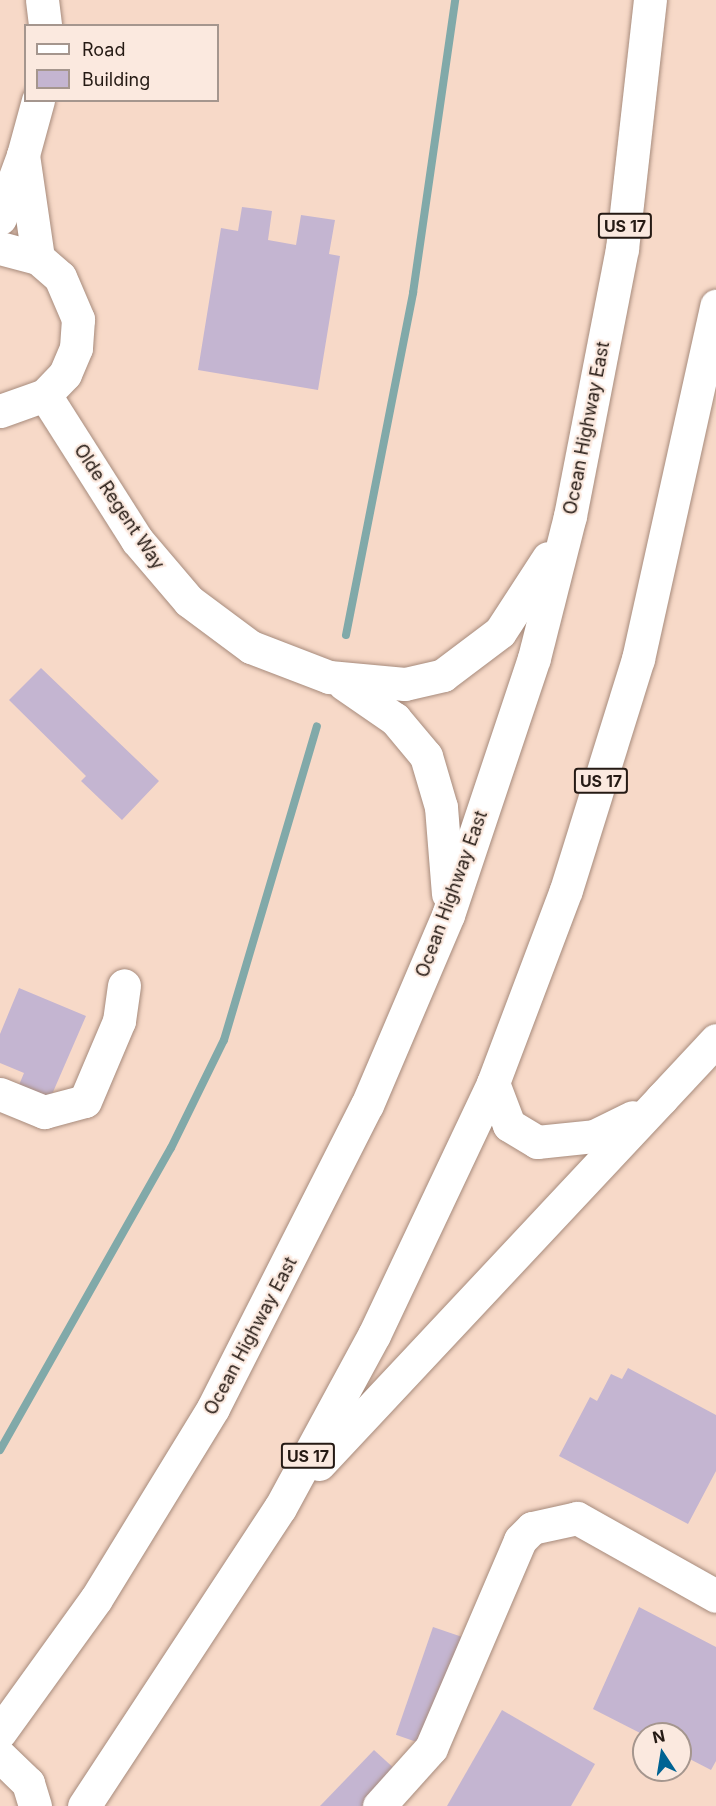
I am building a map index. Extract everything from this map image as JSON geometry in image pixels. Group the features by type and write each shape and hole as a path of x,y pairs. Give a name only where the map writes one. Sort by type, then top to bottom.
{"main road":[{"path":"42,0 45,24"},
{"name":"Ocean Highway East","path":"0,1732 96,1599 213,1408 367,1105 448,915 534,658 570,516 622,249 650,0"},
{"path":"0,218 23,155 37,102"},
{"path":"23,155 38,258"},
{"path":"0,248 38,258 60,277 78,319 76,348 65,374 45,395 0,411"},
{"name":"US 17","path":"84,1806 280,1508 374,1335 493,1083 566,890 638,659 716,306"},
{"name":"Olde Regent Way","path":"45,395 137,540 189,601 251,647 329,677"},
{"path":"329,677 405,684 443,675 480,652 534,585 570,516"},
{"path":"329,677 369,697 426,756 441,807 448,915"},
{"path":"0,1094 44,1112 85,1101 119,1021 124,985"},
{"path":"280,1508 488,1278 716,1040"},
{"path":"493,1083 509,1125 537,1142 594,1136 662,1098"},
{"path":"379,1806 431,1748 520,1540 532,1528 577,1518 716,1596"},
{"path":"0,1756 28,1783 36,1806"}],"building":[{"path":"242,207 272,211 268,240 296,245 301,215 335,220 329,254 340,256 318,390 198,370 221,228 238,231"},
{"path":"41,668 159,781 122,820 81,781 86,776 9,700"},
{"path":"19,988 86,1016 40,1122 9,1109 24,1073 0,1063 0,1034"},
{"path":"628,1368 716,1415 716,1471 688,1524 559,1456 590,1397 597,1401 611,1374 622,1379"},
{"path":"639,1607 716,1647 716,1761 711,1770 692,1760 692,1722 632,1722 632,1729 593,1709"},
{"path":"433,1627 462,1637 425,1745 396,1735"},
{"path":"502,1710 595,1764 571,1806 447,1806"},
{"path":"374,1750 397,1771 363,1806 320,1806"}],"waterway":[{"path":"346,635 413,293 455,0"},
{"path":"0,1450 171,1148 224,1040 317,726"}]}
